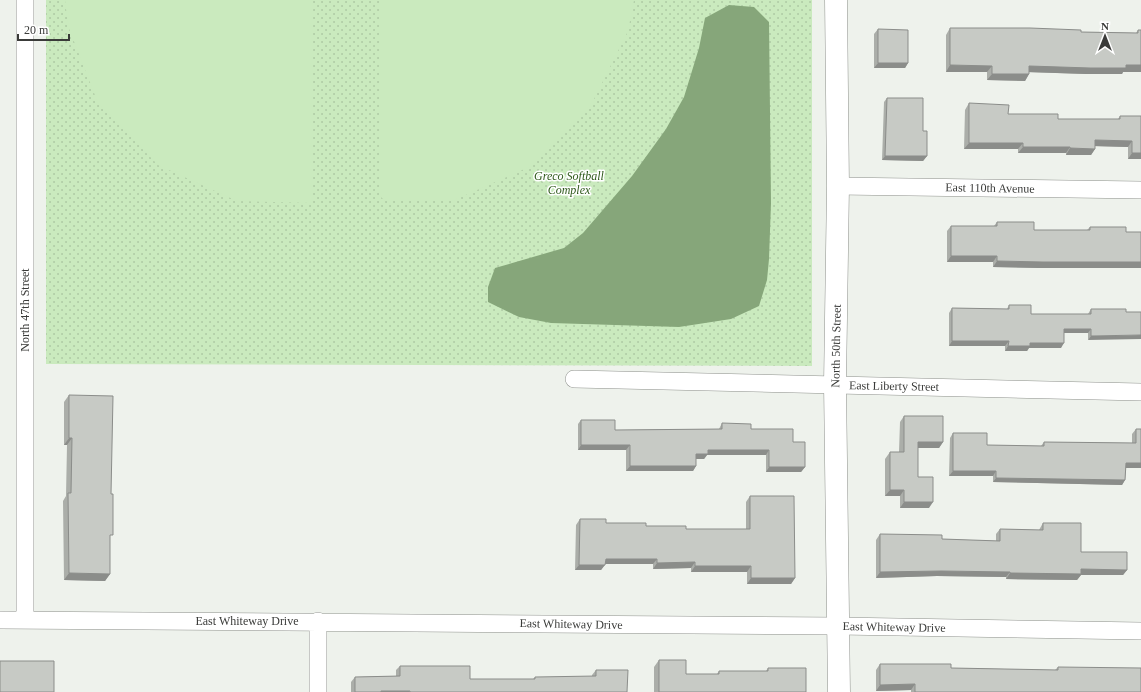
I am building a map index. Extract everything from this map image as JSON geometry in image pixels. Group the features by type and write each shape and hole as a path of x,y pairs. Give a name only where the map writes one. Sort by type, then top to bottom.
{"street":[{"name":"North 47th Street","path":"25,0 25,620"},
{"name":"North 50th Street","path":"836,0 838,186 835,384 839,692"},
{"name":"East 110th Avenue","path":"838,186 1141,190"},
{"name":"East Liberty Street","path":"574,378 1141,392"},
{"name":"East Whiteway Drive","path":"0,620 318,621 839,626 1141,631"},
{"path":"318,621 318,692"}],"green space":[{"name":"Greco Softball Complex","path":"46,0 812,0 812,366 46,364"},
{"path":"65,0 313,0 313,203 237,201 158,165 98,103 68,26"},
{"path":"379,0 634,0 628,31 591,105 529,167 452,201 385,201 379,195"}],"shaded area":[{"path":"729,5 754,7 769,22 771,203 767,280 759,306 731,319 679,327 551,323 519,317 488,302 488,287 495,268 564,248 583,233 632,176 666,129 684,97 699,48 705,18"}],"building":[{"path":"950,28 1030,28 1081,30 1081,32 1138,33 1138,30 1141,30 1141,65 1126,65 1126,68 1029,66 1029,74 992,74 992,66 950,65"},
{"path":"878,29 908,30 908,63 878,63"},
{"path":"887,98 923,98 923,131 927,131 927,156 885,156"},
{"path":"969,103 1009,105 1008,114 1058,114 1058,119 1120,119 1120,116 1141,116 1141,153 1132,153 1132,141 1095,140 1095,149 1070,147 1023,147 1023,143 969,143"},
{"path":"997,222 1034,222 1034,230 1090,230 1090,227 1126,227 1126,232 1141,232 1141,262 997,261 997,256 951,256 951,226 997,226"},
{"path":"1009,305 1031,305 1031,314 1091,314 1091,309 1126,309 1126,312 1141,312 1141,335 1091,336 1091,329 1064,329 1064,343 1030,343 1030,346 1008,346 1009,341 952,341 952,308 1009,309"},
{"path":"69,395 113,396 111,494 113,494 113,535 110,535 110,574 69,573 68,493 71,493 72,438 69,438"},
{"path":"904,416 943,416 943,442 918,442 918,477 933,477 933,502 904,502 904,490 890,490 890,452 904,452"},
{"path":"581,420 615,420 615,430 722,429 722,423 751,424 751,429 793,429 793,442 805,442 805,467 769,467 769,450 708,450 708,454 696,454 696,466 630,466 630,445 581,445"},
{"path":"1136,429 1141,429 1141,463 1126,463 1125,480 996,478 996,471 953,471 953,433 987,433 987,445 1044,446 1044,442 1136,443"},
{"path":"750,496 794,496 795,578 751,578 751,566 695,566 695,562 657,563 657,559 606,559 605,565 579,565 580,519 606,519 606,523 646,523 646,526 686,526 686,529 750,529"},
{"path":"1043,523 1081,523 1081,552 1127,552 1127,570 1081,569 1081,574 941,571 880,572 880,534 942,535 942,539 1000,541 1000,529 1043,530"},
{"path":"659,660 686,660 686,674 719,674 719,671 768,671 768,668 806,668 806,692 659,692"},
{"path":"0,661 54,661 54,692 0,692"},
{"path":"880,664 951,664 951,668 1058,670 1058,667 1141,668 1141,692 915,692 915,684 880,685"},
{"path":"400,666 470,666 470,679 535,679 535,677 596,676 596,670 628,670 627,692 355,692 355,677 400,676"}]}
